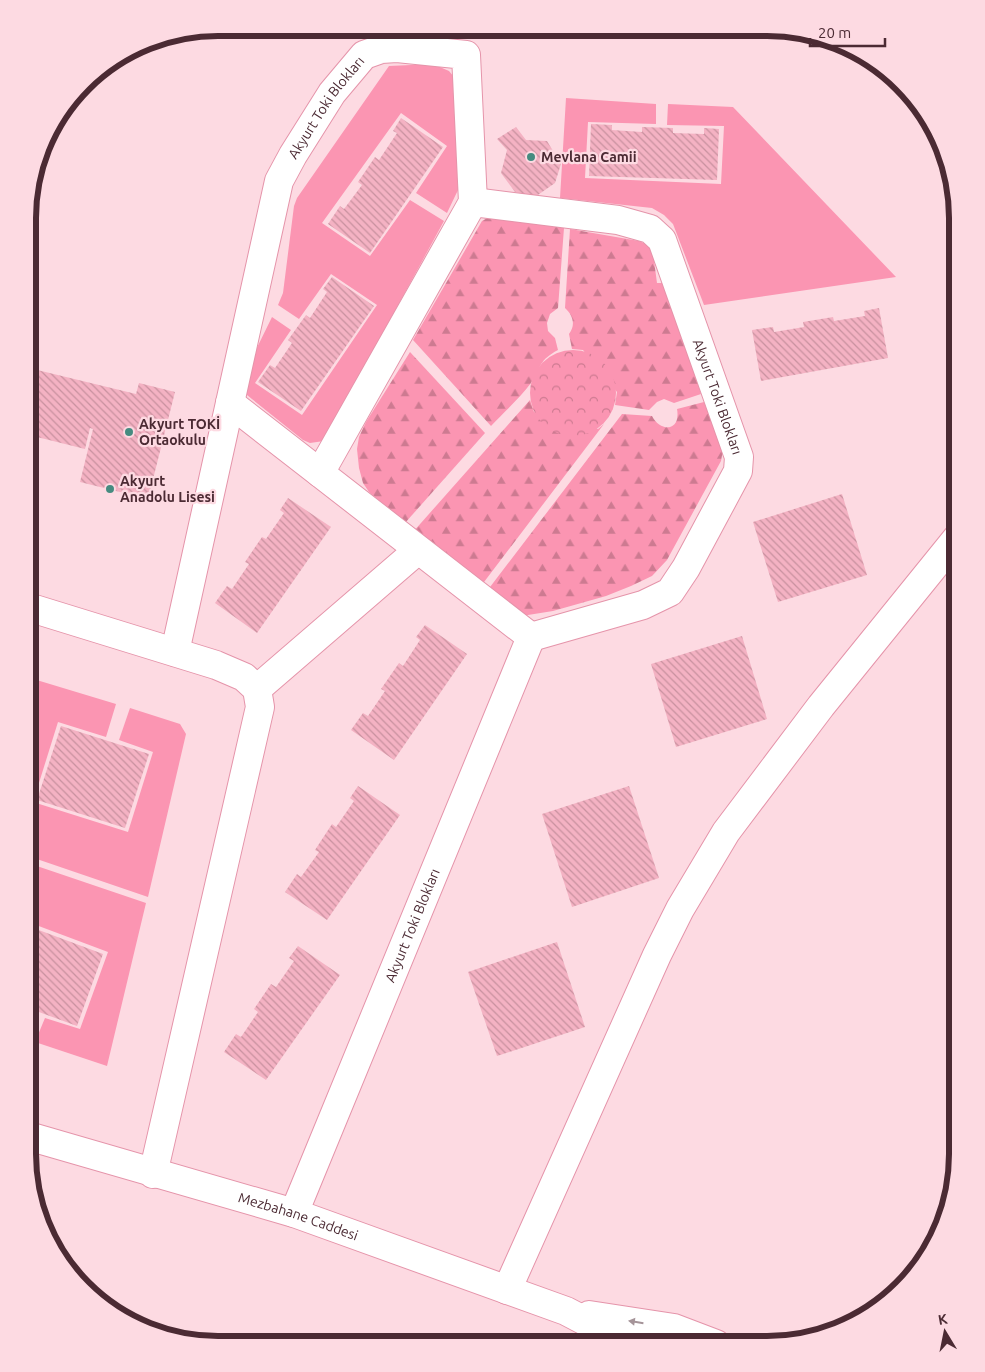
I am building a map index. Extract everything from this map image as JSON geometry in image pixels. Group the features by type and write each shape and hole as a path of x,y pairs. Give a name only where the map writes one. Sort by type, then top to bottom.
{"street":[{"name":"Akyurt Toki Blokları","path":"175,652 279,181 293,155 332,94 364,55 397,48 466,56 473,202 618,220 650,229 662,240 739,457 738,471 686,568 670,592 643,605 531,637 294,1213"},
{"path":"320,473 473,202"},
{"path":"230,403 531,637"},
{"path":"508,1290 680,909 720,841 821,706 949,548"},
{"path":"258,689 418,550"},
{"path":"36,609 216,665 244,677 258,689 260,708 153,1174"},
{"name":"Mezbahane Caddesi","path":"36,1138 153,1174 294,1213 566,1311 613,1336"},
{"name":"Mezbahane Caddesi","path":"566,1311 674,1328 695,1336"}],"green space":[{"path":"433,64 449,71 454,77 458,190 447,213 416,193 447,146 401,113 322,223 370,256 410,200 444,221 324,441 310,443 303,440 244,391 251,360 272,317 291,330 255,383 302,415 377,305 331,274 299,319 278,305 283,293 294,206 297,198 389,66"},
{"path":"566,98 656,104 656,124 588,122 585,178 721,184 724,126 667,125 668,104 733,107 896,277 704,305 673,224 664,215 652,208 560,198"},
{"path":"489,217 501,217 564,228 558,308 550,314 547,323 548,331 555,338 558,350 547,357 527,389 491,426 413,340 482,221"},
{"path":"570,229 639,241 648,245 653,253 657,283 665,283 701,394 674,403 664,399 657,402 649,410 615,405 617,392 583,350 572,349 569,334 573,320 565,308"},
{"path":"573,350 590,353 604,362 613,376 616,393 613,410 604,424 590,433 573,436 556,433 542,424 533,410 530,393 533,376 542,362 556,353"},
{"path":"410,352 485,433 405,523 369,492 363,483 357,449 359,437 366,422"},
{"path":"530,400 534,412 598,429 604,424 481,586 413,532"},
{"path":"704,402 723,450 721,461 667,560 652,576 606,596 553,611 528,615 520,615 487,591 622,414 652,416 660,425 669,427 676,422 677,409"},
{"path":"36,680 116,704 106,737 58,722 36,792"},
{"path":"130,708 180,724 186,734 148,897 36,859 36,803 128,832 153,752 119,740"},
{"path":"36,866 146,903 107,1066 36,1042 45,1018 80,1029 108,952 36,925"}],"building":[{"path":"401,118 443,147 370,253 328,224 340,206 344,209 362,185 358,182 375,157 379,160 397,133 393,131"},
{"path":"591,124 612,125 612,130 642,132 642,127 673,128 673,133 704,134 704,128 719,129 717,180 589,176"},
{"name":"Mevlana Camii","path":"516,127 526,140 547,141 561,164 555,183 535,197 515,192 501,173 507,150 497,139"},
{"path":"332,277 374,306 301,411 258,382 270,365 275,368 292,343 288,340 306,315 310,318 327,292 323,289"},
{"path":"879,308 888,358 761,381 752,330 773,327 774,332 804,327 803,322 833,317 834,321 865,316 864,311"},
{"name":"Akyurt TOKİ Ortaokulu","path":"36,370 136,394 139,383 175,392 148,499 80,482 93,429 90,428 85,449 36,437"},
{"path":"842,494 867,575 778,602 753,522"},
{"path":"288,498 331,527 257,633 215,603 227,586 232,589 249,564 245,562 262,537 266,539 284,513 280,510"},
{"path":"425,625 467,654 394,760 351,730 363,713 368,716 385,691 381,689 399,663 403,666 420,640 416,637"},
{"path":"742,636 767,719 676,747 651,664"},
{"path":"61,726 149,754 125,828 37,800"},
{"path":"358,786 400,815 327,920 285,892 297,874 301,877 319,852 315,850 332,824 336,827 354,801 350,798"},
{"path":"629,786 659,878 572,907 542,814"},
{"path":"36,929 103,954 77,1026 36,1011"},
{"path":"557,942 585,1027 497,1056 468,972"},
{"path":"298,946 340,975 266,1080 224,1052 236,1034 241,1037 258,1012 254,1009 271,984 276,987 294,961 289,958"}],"place":[{"name":"Mevlana Camii","path":"531,157"},
{"name":"Akyurt TOKİ Ortaokulu","path":"129,432"},
{"name":"Akyurt Anadolu Lisesi","path":"110,489"}]}
